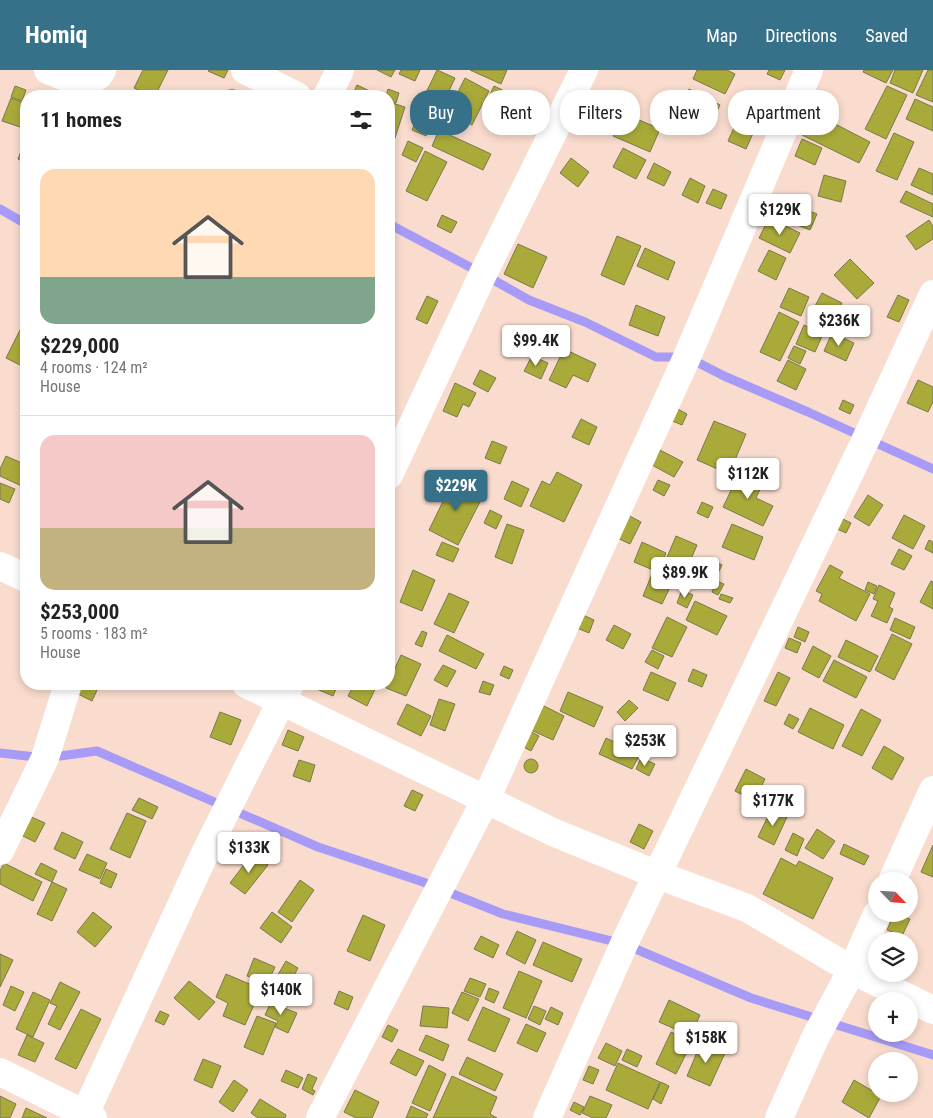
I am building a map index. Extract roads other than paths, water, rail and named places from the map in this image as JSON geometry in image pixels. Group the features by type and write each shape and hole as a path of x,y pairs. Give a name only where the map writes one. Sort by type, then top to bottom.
{"street":[{"path":"48,70 70,79 87,83 99,75 102,70"},
{"path":"246,70 285,90"},
{"path":"330,90 340,70"},
{"path":"395,461 483,274 584,70"},
{"path":"320,1118 486,799 687,357 809,70"},
{"path":"548,1118 624,944 933,294"},
{"path":"0,566 20,575"},
{"path":"0,851 44,758 66,690"},
{"path":"0,1072 87,1117 206,851 286,692 486,799 555,833 658,875 747,908 852,970 933,1010"},
{"path":"896,872 933,790"},
{"path":"779,1118 816,1036 852,970 873,922"}],"waterway":[{"path":"0,209 20,221"},
{"path":"395,227 529,300 585,322 656,357 687,357 724,376 933,469"},
{"path":"0,753 45,758 97,751 318,847 423,882 503,914 624,944 751,998 933,1055"}]}
